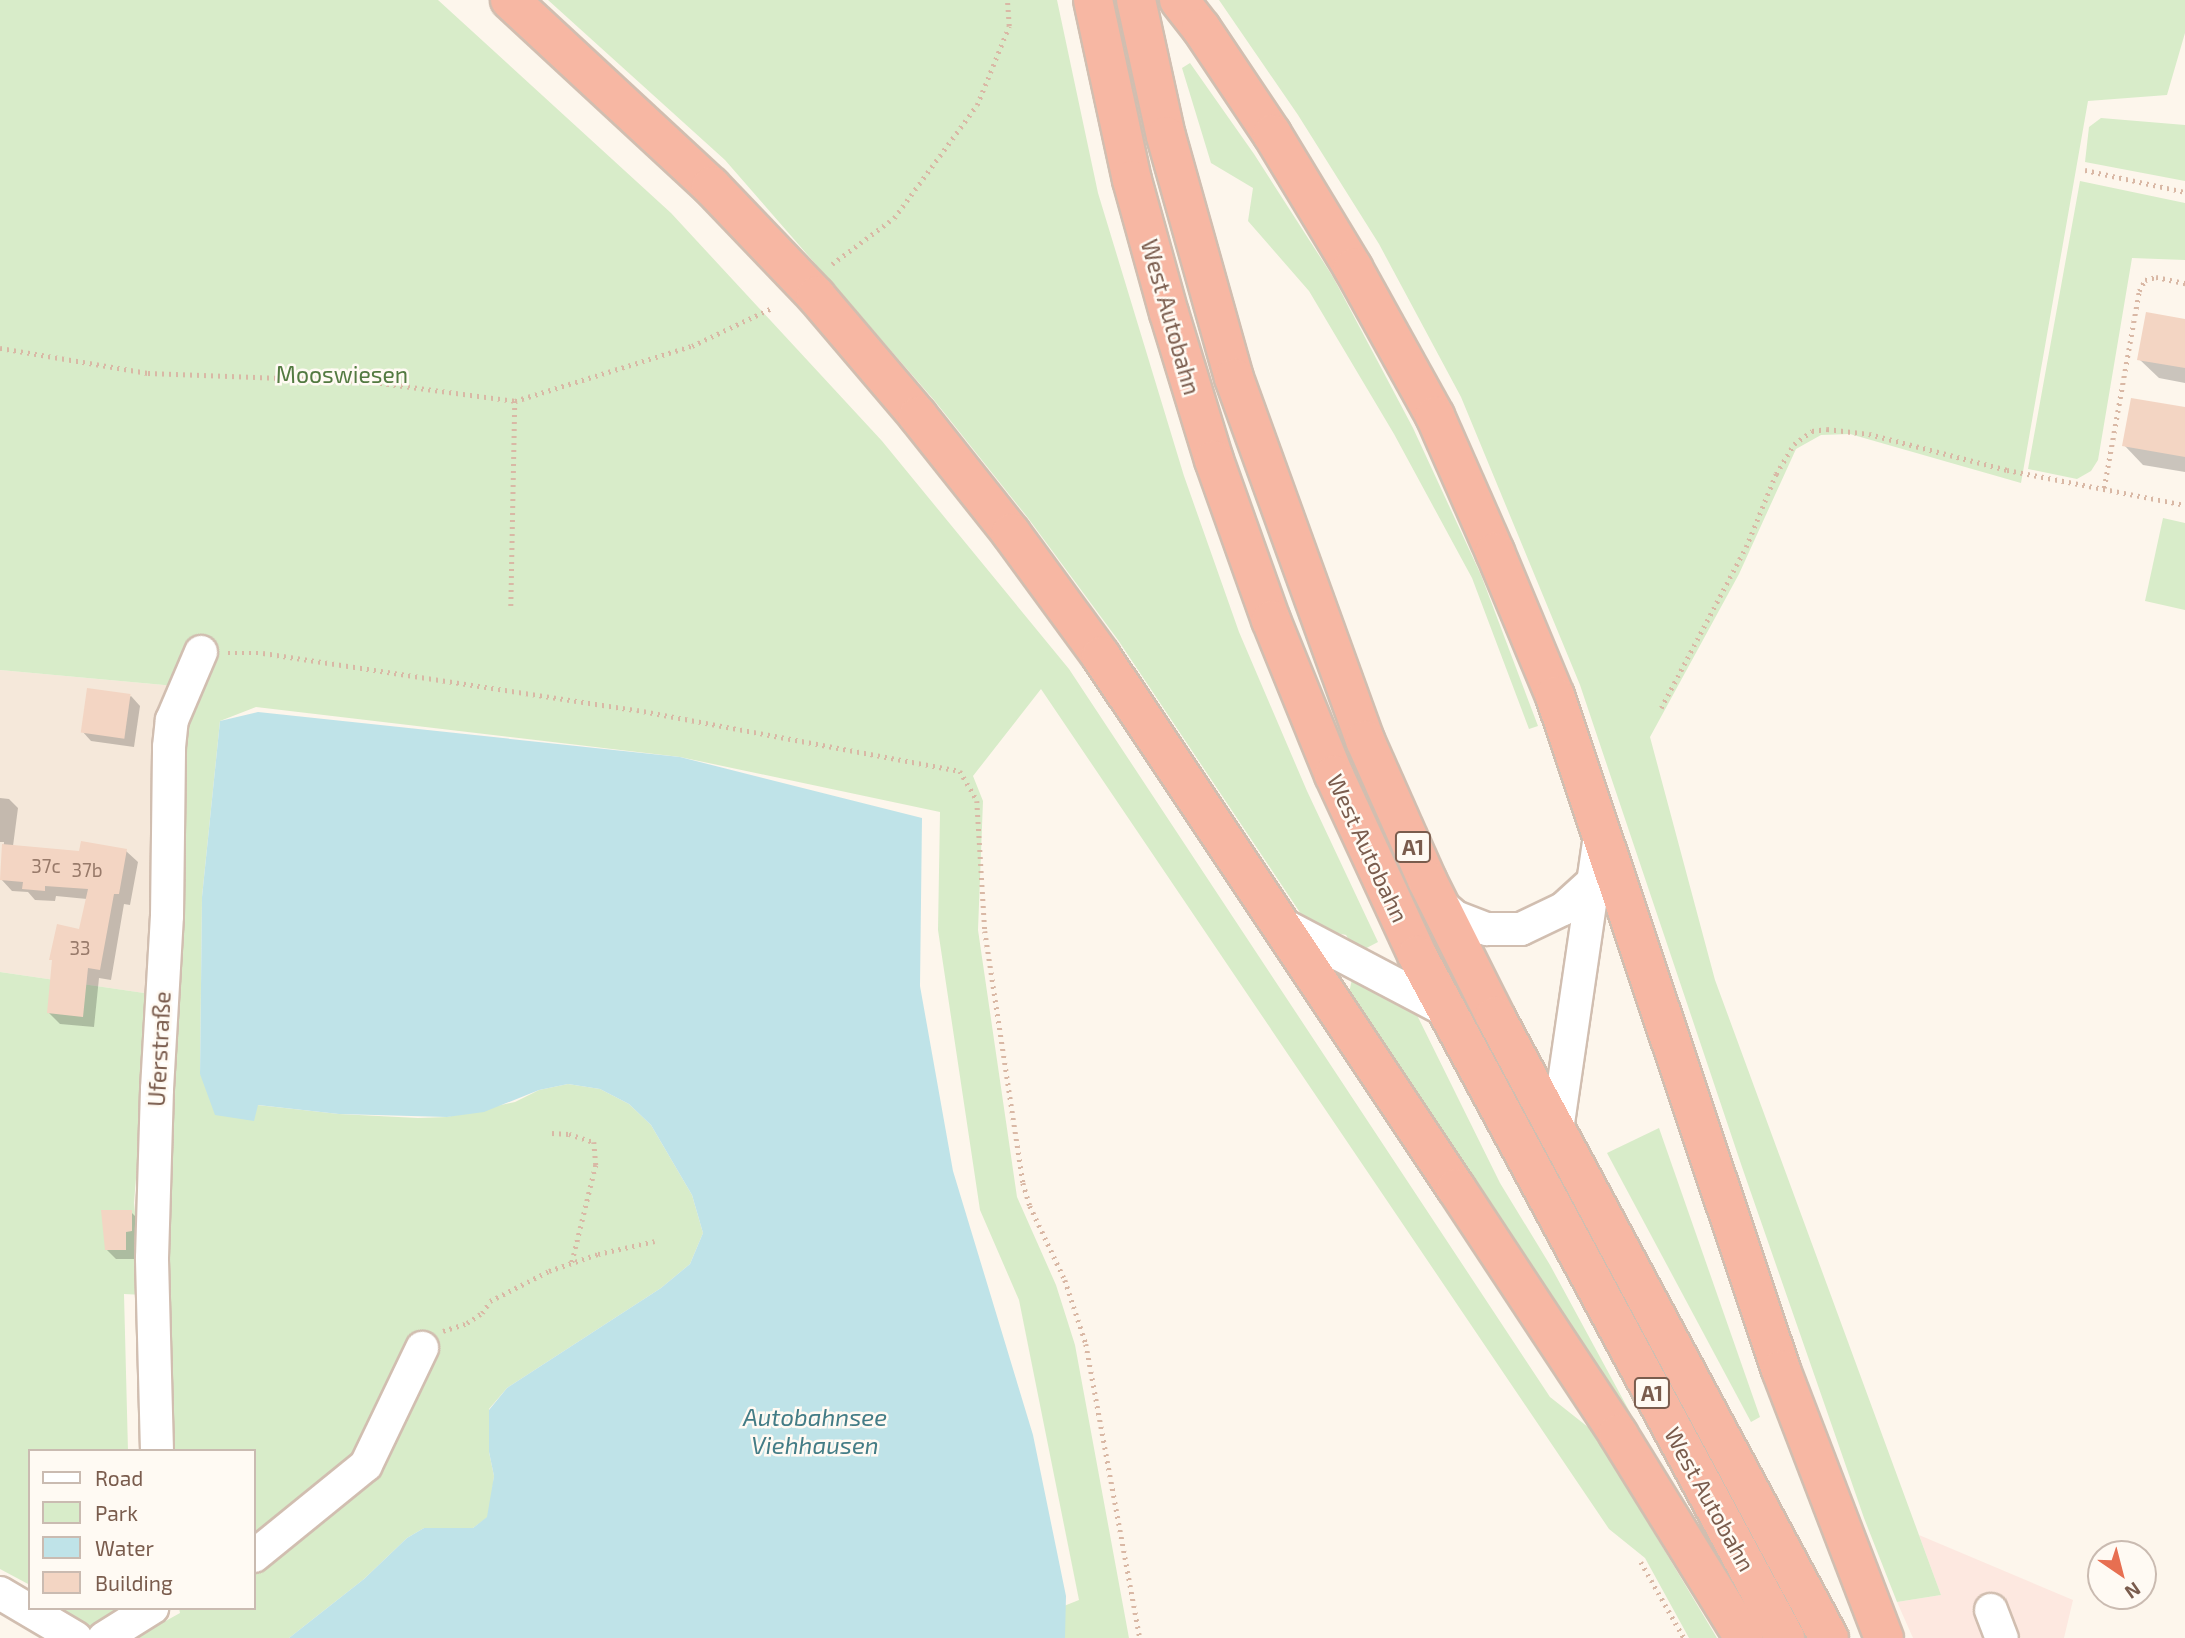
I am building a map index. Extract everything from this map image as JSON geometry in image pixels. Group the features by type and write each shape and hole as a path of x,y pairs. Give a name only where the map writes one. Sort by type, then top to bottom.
{"highway":[{"path":"510,0 711,186 816,296 918,416 1011,533 1101,656 1280,923 1603,1412 1744,1638"},
{"name":"West Autobahn","path":"1093,0 1132,180 1214,460 1271,620 1334,775 1417,955 1786,1638"},
{"name":"West Autobahn","path":"1136,0 1166,136 1237,390 1365,740 1438,902 1829,1638"},
{"path":"1190,14 1272,134 1353,268 1435,415 1555,696 1782,1370 1884,1638"}],"street":[{"name":"Uferstraße","path":"157,1449 152,1258 157,1089 167,916 169,747 172,720 201,652"},
{"path":"1557,1130 1596,879 1600,836"},
{"path":"1438,902 1455,917 1487,929 1521,929 1563,909 1596,879"},
{"path":"1280,923 1447,1011"},
{"path":"256,1554 366,1465 422,1348"},
{"path":"0,1593 28,1610"},
{"path":"29,1610 76,1638"},
{"path":"104,1638 149,1610"}],"path":[{"path":"832,264 894,218 976,105 1009,26 1007,0"},
{"path":"2085,170 2185,192"},
{"path":"2104,488 2139,291 2145,280 2156,277 2185,284"},
{"path":"0,348 148,373 366,381 515,401 692,346 772,308"},
{"path":"511,608 515,401"},
{"path":"1661,708 1746,547 1776,474 1794,444 1812,431 1827,429 1870,434 2007,470 2185,505"},
{"path":"201,652 263,653 609,706 960,771 977,801 985,930 1023,1183 1030,1206 1065,1280 1086,1344 1140,1638"},
{"path":"552,1133 569,1133 594,1142 596,1165 572,1263"},
{"path":"422,1348 432,1335 467,1323 482,1313 490,1301 507,1291 572,1263 655,1241"},
{"path":"1641,1562 1684,1638"}],"shaded area":[{"path":"0,670 175,686 151,994 0,972"},
{"path":"1919,1535 2073,1600 2064,1638 1913,1638 1897,1602 1941,1595"}],"green space":[{"name":"Mooswiesen","path":"0,0 438,0 671,213 882,441 1069,669 1550,1397 1593,1431 1717,1638 1689,1638 1645,1558 1609,1529 1041,689 973,776 983,801 978,930 1017,1197 1056,1285 1075,1345 1129,1638 1062,1638 1059,1608 1079,1600 1019,1300 980,1210 938,930 940,812 680,757 256,707 220,721 202,897 200,1074 257,1105 339,1114 418,1118 447,1117 515,1102 539,1090 568,1084 600,1089 629,1104 651,1125 692,1195 703,1233 690,1264 661,1288 507,1388 489,1409 489,1452 494,1476 491,1502 488,1517 473,1528 424,1528 407,1538 364,1579 289,1638 135,1638 180,1613 179,1610 256,1610 256,1449 166,1449 175,686 0,670"},
{"path":"548,0 1057,0 1098,193 1184,476 1239,632 1307,791 1378,942 1357,953 1346,935 1332,932 1317,938 1118,640 1028,518 934,400 725,160"},
{"path":"1219,0 2185,0 2185,33 2167,95 2088,101 2021,483 1850,434 1821,435 1796,449 1739,574 1650,737 1715,980 1941,1595 1897,1602 1864,1518 1742,1167 1580,685 1461,397 1379,244 1298,115"},
{"path":"1190,63 1254,154 1333,277 1413,428 1481,575 1538,726 1529,729 1472,578 1394,434 1309,291 1248,221 1253,188 1211,163 1182,68"},
{"path":"2101,118 2185,125 2185,181 2085,162 2089,127"},
{"path":"2080,181 2185,203 2185,260 2132,258 2098,460 2091,471 2077,479 2028,469"},
{"path":"2163,518 2185,523 2185,610 2145,601"},
{"path":"0,972 151,994 134,1203 144,1295 124,1294 128,1449 28,1449 28,1584 0,1569"},
{"path":"1352,979 1412,1005 1500,1183 1550,1265 1638,1427 1634,1431 1348,998"},
{"path":"1659,1128 1760,1417 1751,1422 1607,1153"},
{"path":"48,1610 126,1610 97,1628 76,1626"}],"water":[{"name":"Autobahnsee Viehhausen","path":"258,712 680,757 922,818 920,986 953,1171 1033,1435 1066,1596 1065,1638 289,1638 364,1579 407,1538 424,1528 473,1528 487,1517 494,1476 489,1452 489,1410 507,1388 661,1288 690,1264 703,1233 692,1195 651,1125 629,1104 600,1089 568,1084 539,1090 484,1112 447,1117 339,1114 258,1105 254,1121 215,1115 200,1074 202,897 220,721"}],"building":[{"path":"2146,312 2185,319 2185,368 2137,360"},
{"path":"2131,398 2185,407 2185,457 2122,446"},
{"path":"87,688 131,694 124,739 81,733"},
{"path":"81,841 127,849 119,894 114,894 100,970 88,968 83,1017 47,1013 52,960 49,960 57,924 79,929 88,889 45,886 45,891 22,889 23,882 0,880 2,844 79,851"},
{"path":"101,1210 132,1210 132,1231 126,1232 126,1250 105,1250"}]}
